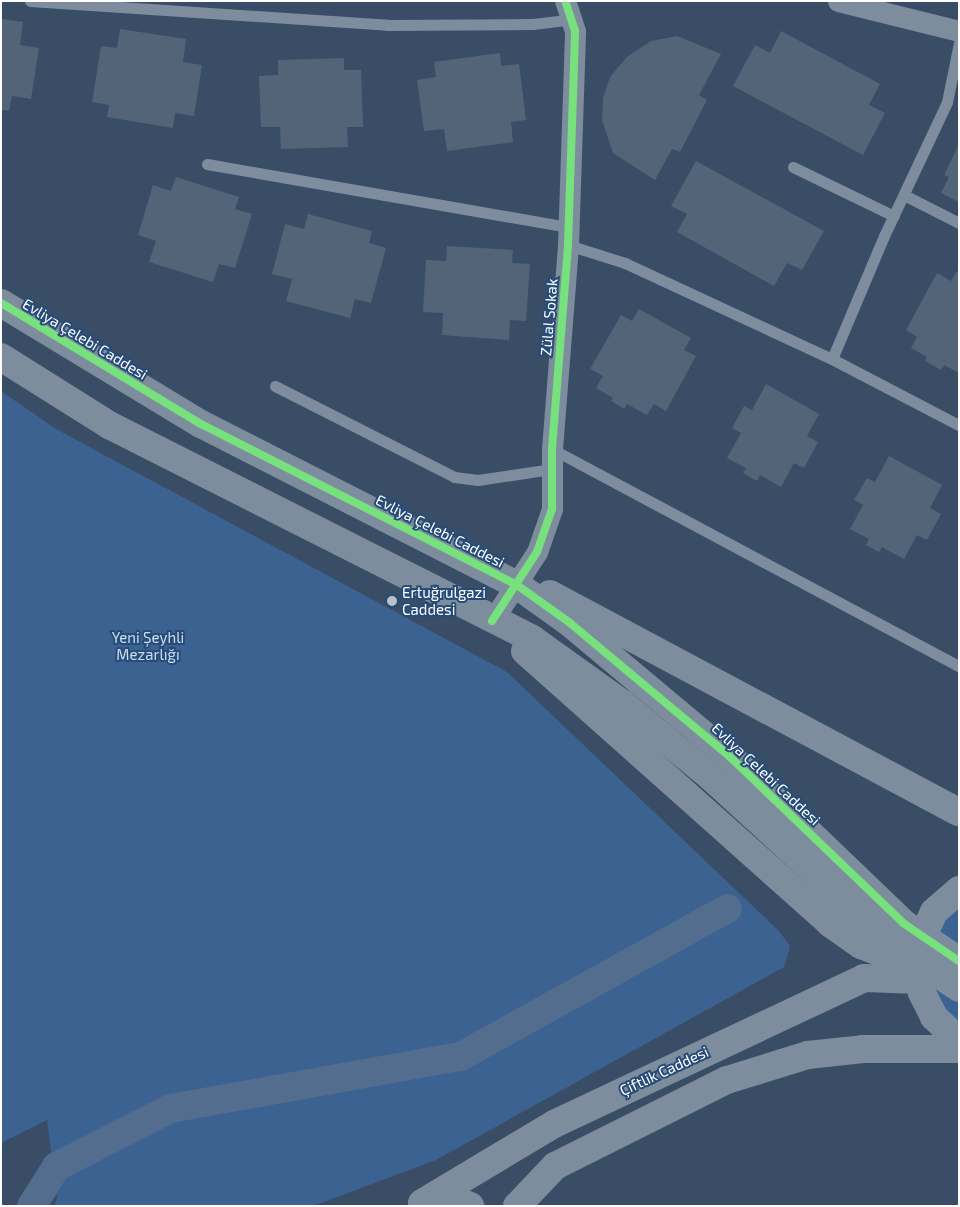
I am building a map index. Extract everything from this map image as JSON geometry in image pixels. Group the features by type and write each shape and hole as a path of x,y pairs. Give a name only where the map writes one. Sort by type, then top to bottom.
{"street":[{"path":"838,1 959,32"},
{"name":"Zülal Sokak","path":"492,621 537,552 552,509 552,459 569,236 574,31 568,10"},
{"name":"Evliya Çelebi Caddesi","path":"1,303 201,424 517,585 570,623 728,755 903,923 959,961"},
{"path":"1,357 109,425 492,621 513,629 562,658 623,704 711,777 891,942 959,988"},
{"name":"Evliya Çelebi Caddesi","path":"517,585 566,600 959,812"},
{"path":"492,621 831,924 861,944 918,973"},
{"path":"959,890 934,912 922,938 918,973 922,993 934,1017 959,1040"},
{"name":"Çiftlik Caddesi","path":"420,1204 554,1124 864,978 918,973"},
{"path":"516,1206 555,1166 727,1080 808,1054 863,1049 959,1049"},
{"path":"420,1204 451,1198 470,1206"}],"lane":[{"path":"30,1 387,25 533,24 568,10"},
{"path":"832,359 894,216 947,102 959,43"},
{"path":"207,164 569,236 832,359 959,425"},
{"path":"793,168 894,216"},
{"path":"904,195 959,223"},
{"path":"275,386 454,477 478,480 552,459 959,666"}],"green space":[{"name":"Yeni Şeyhli Mezarlığı","path":"1,391 56,429 507,672 779,931 790,946 784,967 436,1160 313,1206 54,1206 57,1198 47,1120 1,1143"},
{"path":"959,905 959,1025 935,1011 923,936"}],"building":[{"path":"1,19 23,22 20,45 39,48 31,99 12,96 9,111 1,110"},
{"path":"120,29 186,39 183,62 202,65 194,116 175,113 173,128 107,117 109,105 92,102 101,46 117,48"},
{"path":"781,31 880,84 869,105 885,113 863,155 733,86 755,45 770,53"},
{"path":"677,36 721,54 699,95 707,100 680,152 672,149 655,180 613,153 602,120 603,98 610,77 627,57 651,41"},
{"path":"500,53 501,66 519,64 526,120 511,122 513,142 447,151 444,129 424,131 417,80 436,77 434,62"},
{"path":"344,58 344,70 361,70 363,127 347,127 348,147 281,149 280,127 261,127 259,76 278,75 278,60"},
{"path":"959,144 959,202 941,193 949,177 944,175"},
{"path":"696,161 824,231 802,270 787,263 774,286 677,232 687,214 671,206"},
{"path":"176,177 239,197 235,209 252,214 235,268 219,264 213,282 149,262 156,241 138,235 153,185 171,191"},
{"path":"308,214 372,231 369,243 386,248 371,303 355,299 350,318 286,301 292,279 272,274 285,224 304,229"},
{"path":"447,246 513,250 512,263 530,264 526,321 510,320 509,340 442,335 443,313 423,312 426,260 446,261"},
{"path":"957,271 959,272 959,373 944,365 941,370 925,361 927,357 911,348 917,337 906,330 937,273 951,281"},
{"path":"639,309 691,338 684,350 696,356 666,411 654,404 647,415 627,404 624,409 611,401 613,398 596,388 603,376 590,369 621,315 632,321"},
{"path":"766,384 819,414 807,436 818,442 804,468 794,463 781,487 760,475 757,481 743,473 746,468 727,458 741,433 732,428 744,406 752,410"},
{"path":"889,456 942,485 930,508 941,514 927,540 917,535 904,559 882,547 879,552 866,545 869,539 850,529 863,505 854,500 867,478 875,482"}],"waterway":[{"path":"31,1206 56,1166 170,1108 460,1056 727,908"}],"cycle path":[{"path":"492,621 537,552 552,509 552,449 568,245 575,31 565,1"},
{"path":"1,303 201,424 517,585 570,623 728,755 903,923 959,961"}],"place":[{"name":"Ertuğrulgazi Caddesi","path":"392,601"}]}
